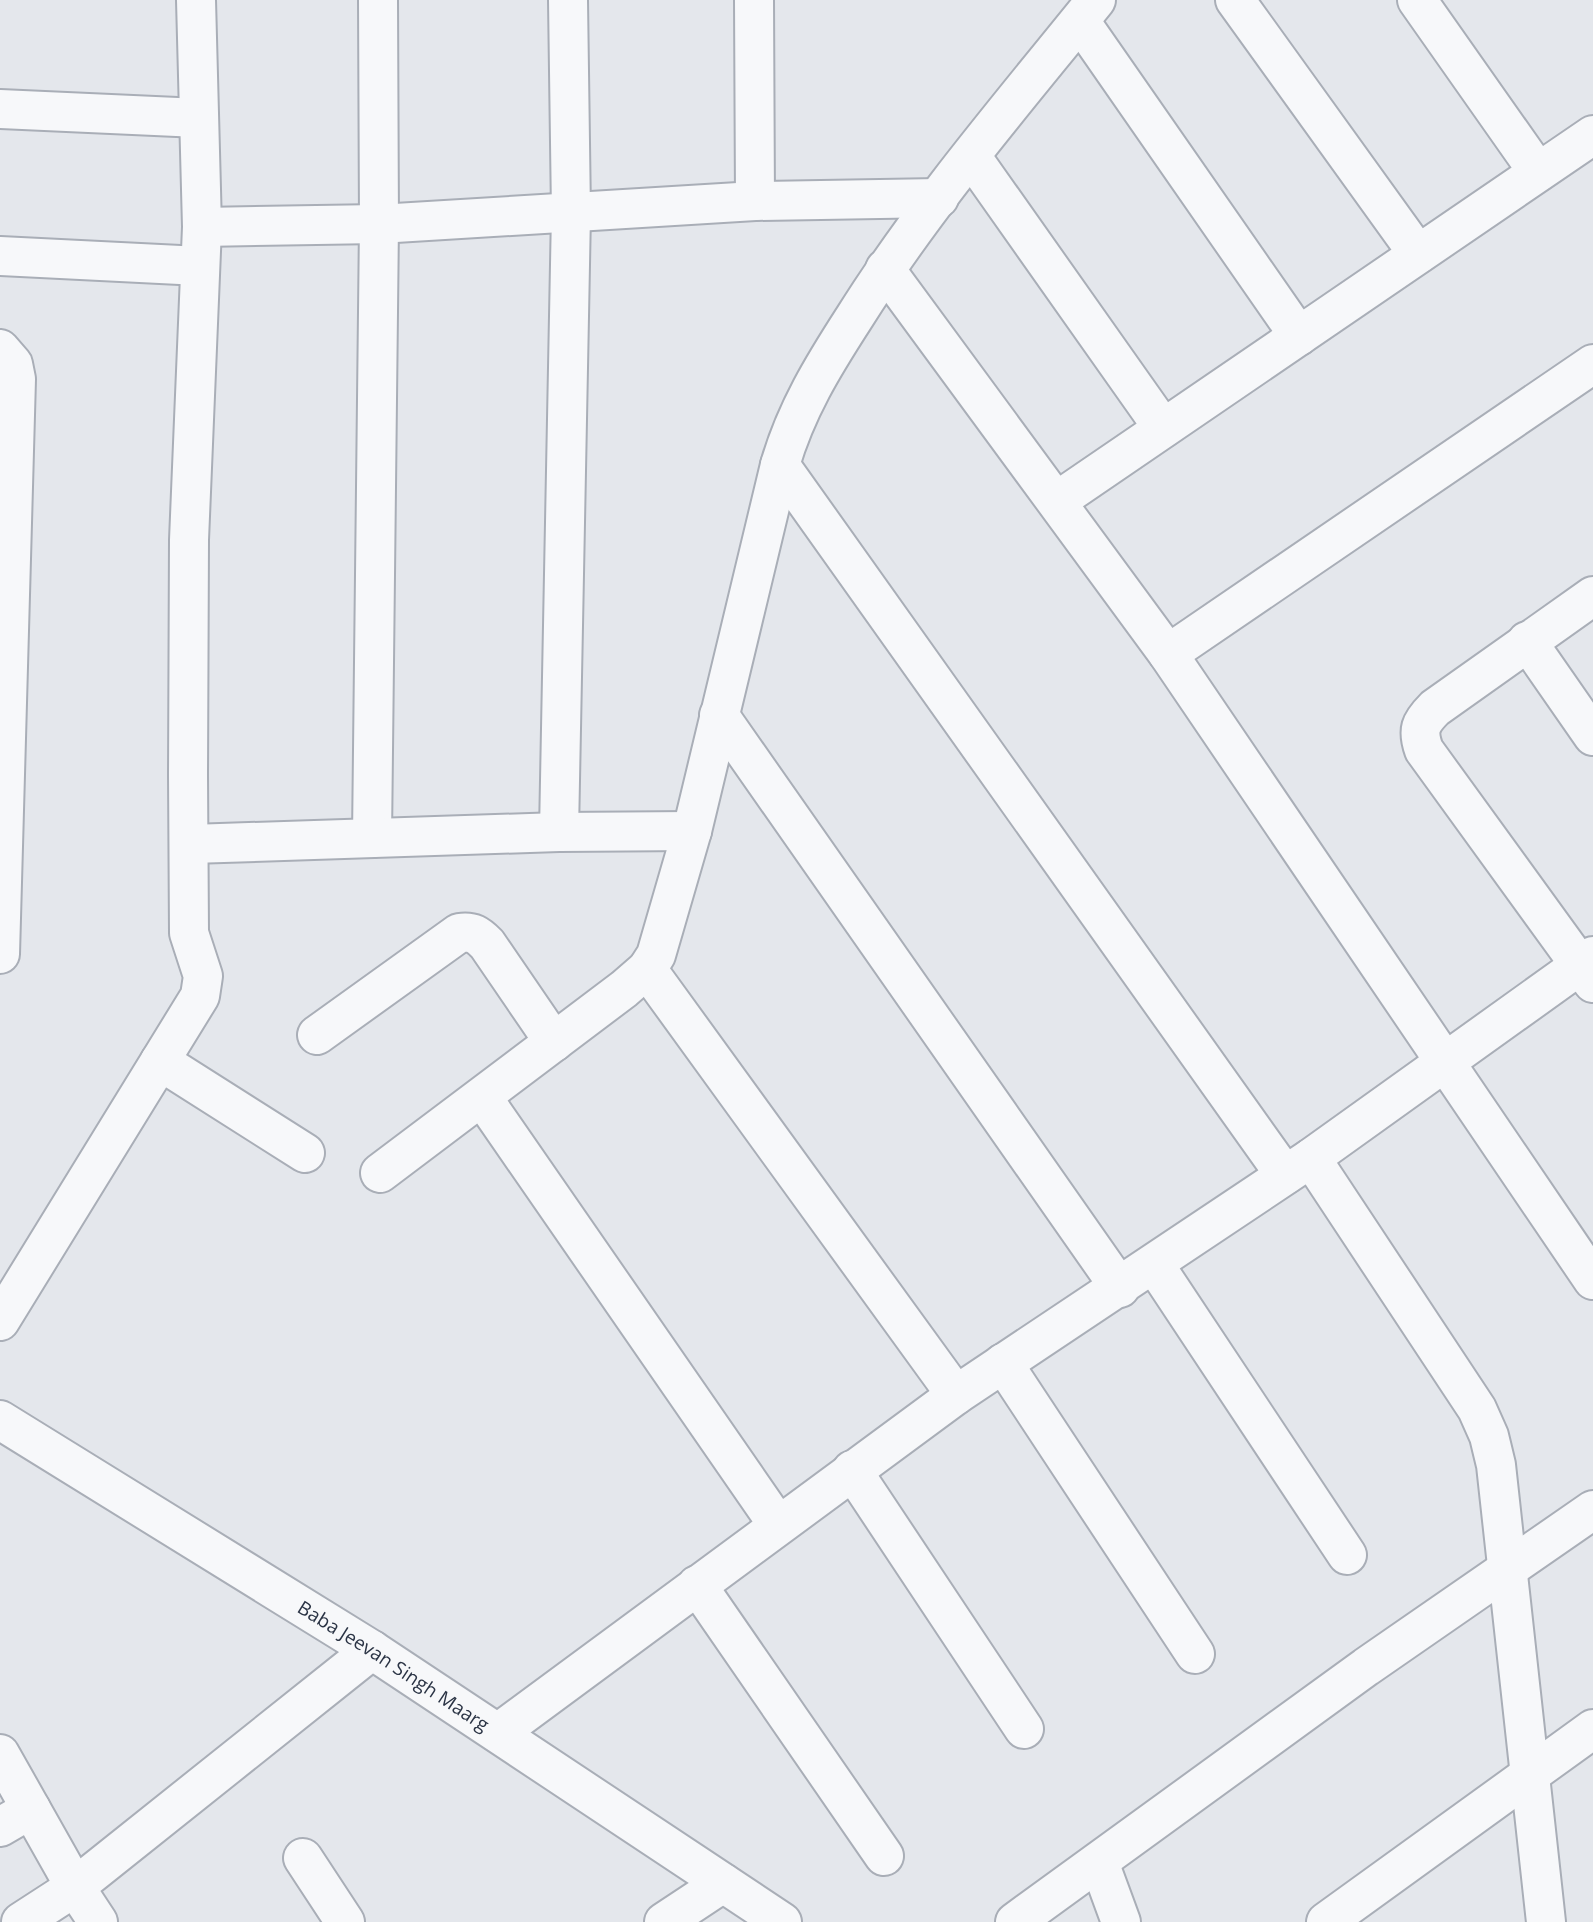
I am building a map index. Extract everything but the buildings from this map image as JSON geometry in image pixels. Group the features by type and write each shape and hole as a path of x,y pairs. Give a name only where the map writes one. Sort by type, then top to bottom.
{"street":[{"path":"0,1321 200,996 203,976 189,933 189,540 202,226 196,0"},
{"path":"372,838 379,224 378,0"},
{"path":"559,832 571,213 568,0"},
{"path":"754,0 755,201"},
{"path":"1235,0 1418,254"},
{"path":"1417,0 1538,172"},
{"path":"380,1173 647,969 656,955 692,831 780,465 790,431 807,391 884,269 1082,7 1299,336"},
{"path":"0,109 199,118"},
{"path":"1057,501 1593,135"},
{"path":"971,156 1163,428"},
{"path":"202,226 379,224 755,201 939,198"},
{"path":"0,256 200,266"},
{"path":"884,269 1168,654 1593,1280"},
{"path":"0,349 13,364 16,379 0,954"},
{"path":"1168,654 1593,364"},
{"path":"780,465 1478,1409 1489,1436 1496,1465 1546,1922"},
{"path":"498,1734 956,1395 1120,1288 1446,1061 1589,968 1424,750 1418,734 1422,720 1435,708 1593,596"},
{"path":"1527,641 1593,736"},
{"path":"719,715 1120,1288"},
{"path":"191,845 559,832 692,831"},
{"path":"317,1035 459,933 470,931 487,944 554,1042"},
{"path":"647,969 956,1395"},
{"path":"160,1061 305,1153"},
{"path":"482,1097 778,1525"},
{"path":"1154,1265 1346,1555"},
{"path":"1003,1363 1195,1654"},
{"name":"Baba Jeevan Singh Maarg","path":"0,1420 372,1650 782,1922"},
{"path":"0,1455 43,1448"},
{"path":"852,1471 1024,1729"},
{"path":"1015,1922 1366,1667 1593,1510"},
{"path":"697,1585 884,1856"},
{"path":"21,1922 75,1886 372,1650"},
{"path":"1326,1922 1529,1772 1593,1729"},
{"path":"0,1755 15,1818 75,1886 98,1922"},
{"path":"303,1858 345,1922"},
{"path":"1099,1862 1121,1922"},
{"path":"664,1922 723,1883"}]}
